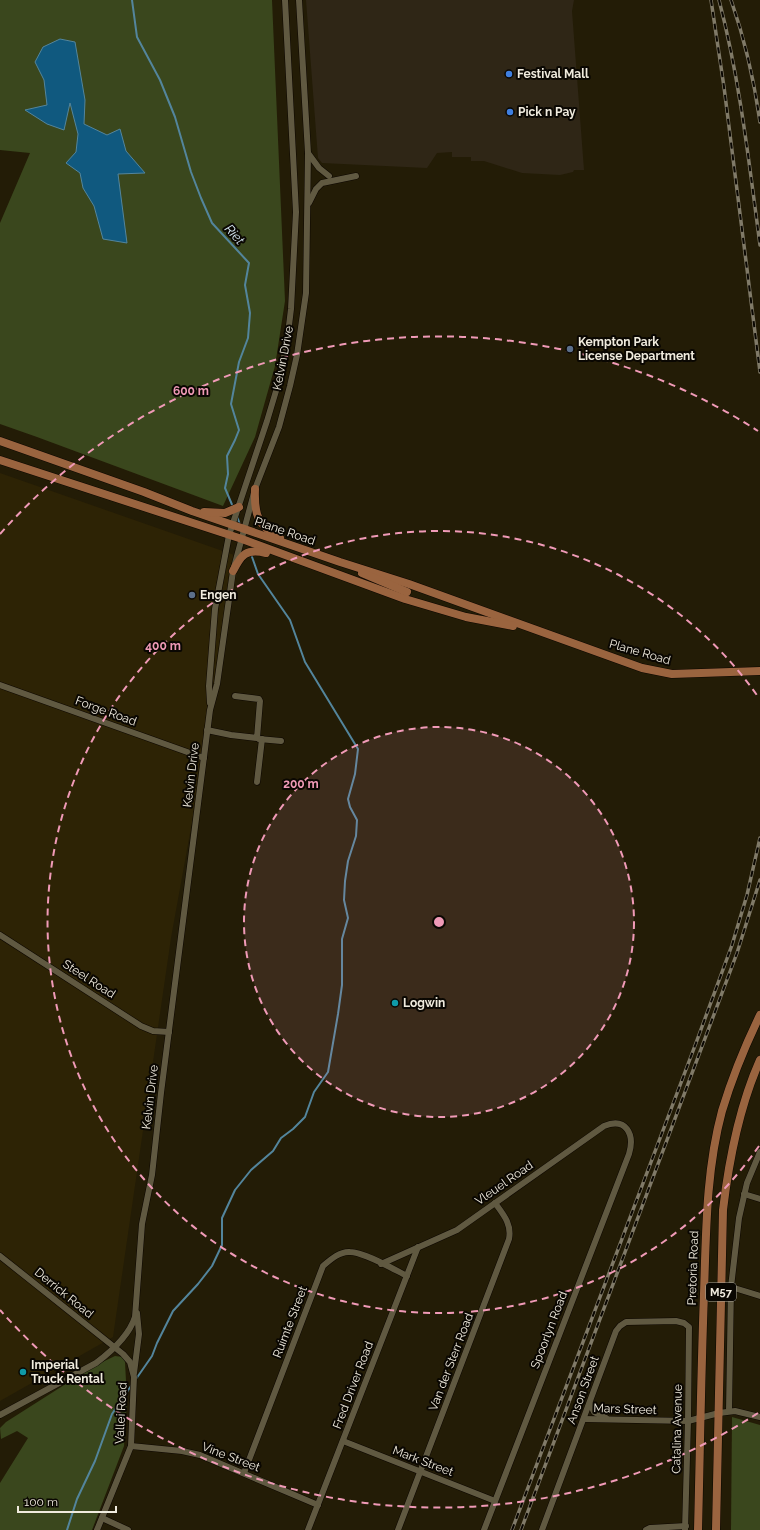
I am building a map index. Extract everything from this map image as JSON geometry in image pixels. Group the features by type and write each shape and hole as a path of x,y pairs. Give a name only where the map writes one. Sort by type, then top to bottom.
{"main road":[{"name":"Plane Road","path":"0,441 192,511 517,622 564,641"},
{"name":"Plane Road","path":"0,460 242,539 405,599 466,617 514,626 564,641 642,668 672,674 760,671"},
{"path":"255,489 256,510 262,524 271,532 296,547"},
{"path":"192,511 225,513 239,507"},
{"path":"233,571 239,559 248,552 259,551 281,554"},
{"path":"340,562 383,583 407,592"},
{"name":"Pretoria Road","path":"698,1530 705,1254 711,1168 722,1111 732,1080 756,1034 760,1016"},
{"name":"M57","path":"716,1530 723,1210 727,1174 740,1116 760,1060"}],"street":[{"name":"Kelvin Drive","path":"210,710 209,686 215,609 229,535 279,381 287,342 291,308 296,212 285,0"},
{"name":"Kelvin Drive","path":"0,1415 96,1363 114,1347 130,1329 136,1307 142,1224 152,1175 207,730 210,710 217,684 233,571 255,489 278,427 297,355 306,293 308,153 300,2"},
{"path":"308,153 314,162 329,176"},
{"path":"308,204 316,189 322,183 356,176"},
{"name":"Forge Road","path":"0,685 204,758"},
{"path":"235,696 259,699 260,701 260,739 257,782"},
{"path":"207,730 231,735 281,741"},
{"name":"Steel Road","path":"0,936 141,1026 153,1031 169,1032"},
{"name":"Vleuel Road","path":"382,1264 457,1230 604,1126 611,1124 621,1125 628,1129 631,1137"},
{"name":"Spoorlyn Road","path":"484,1530 629,1154 631,1137"},
{"path":"730,1411 731,1287 739,1218 744,1194 760,1152"},
{"path":"744,1194 760,1199"},
{"name":"Van der Sterr Road","path":"398,1530 509,1239 510,1230 508,1221 495,1203"},
{"name":"Fred Driver Road","path":"308,1530 418,1248"},
{"name":"Ruimte Street","path":"244,1473 323,1266 337,1256 350,1252 364,1255 407,1276"},
{"name":"Derrick Road","path":"0,1256 114,1347"},
{"path":"731,1287 760,1296"},
{"path":"134,1377 139,1334 136,1307"},
{"name":"Anson Street","path":"542,1530 616,1332 620,1326 626,1322 676,1321 684,1323 689,1327"},
{"name":"Catalina Avenue","path":"686,1528 689,1327"},
{"name":"Vallei Road","path":"97,1530 131,1446 134,1377 130,1362 114,1347"},
{"path":"590,1404 596,1414 608,1419"},
{"name":"Mars Street","path":"584,1419 688,1422 730,1411 742,1412 760,1417"},
{"name":"Mark Street","path":"343,1441 495,1501"},
{"name":"Vine Street","path":"131,1446 192,1453 208,1458 318,1505"},
{"path":"102,1518 128,1530"},
{"path":"646,1530 650,1528 686,1528"}],"shaded area":[{"path":"306,0 574,0 572,11 584,170 574,170 573,172 560,175 522,173 484,161 471,161 471,157 452,157 452,152 437,153 427,168 322,163 318,158"},
{"path":"0,473 240,557 171,938 113,1337 0,1401"}],"green space":[{"path":"0,0 272,0 285,301 275,366 255,437 223,506 0,424 0,223 30,153 0,150"},
{"path":"115,1356 123,1357 125,1362 127,1400 124,1446 92,1530 0,1530 0,1483 28,1438 17,1431 1,1439 0,1428 6,1422 94,1366"},
{"path":"732,1417 760,1425 760,1530 731,1530"}],"water":[{"path":"60,39 75,42 85,100 84,124 107,135 120,129 126,151 145,173 118,174 127,243 103,239 94,206 83,188 80,173 66,163 76,152 78,134 70,103 64,130 47,124 25,110 47,105 44,80 35,62 43,47"}],"waterway":[{"name":"Riet","path":"132,0 137,37 160,80 175,117 191,172 212,223 249,263 245,285 250,313 248,338 239,362 231,404 239,430 227,456 228,474 225,488 233,507"},
{"path":"237,516 240,525"},
{"path":"136,1379 152,1356 173,1311 198,1284 212,1266 222,1245 222,1218 235,1190 251,1170 273,1151 281,1138 305,1117 314,1092 328,1072 338,1014 342,985 342,939 348,918 344,900 345,881 348,861 356,836 357,820 350,807 348,799 355,774 358,749 305,662 290,620 258,574 251,554"},
{"path":"67,1530 77,1499 95,1461 112,1414 131,1386"}],"railway":[{"path":"711,0 724,87 760,372"},
{"path":"719,0 733,60 748,153 760,245"},
{"path":"731,0 741,30 755,91 760,122"},
{"path":"512,1530 732,945 747,895 760,838"},
{"path":"521,1530 737,953 760,880"}],"place":[{"name":"Festival Mall","path":"509,74"},
{"name":"Pick n Pay","path":"510,112"},
{"name":"Kempton Park License Department","path":"570,349"},
{"name":"Engen","path":"192,595"},
{"name":"Logwin","path":"395,1003"},
{"name":"Imperial Truck Rental","path":"23,1372"}]}
